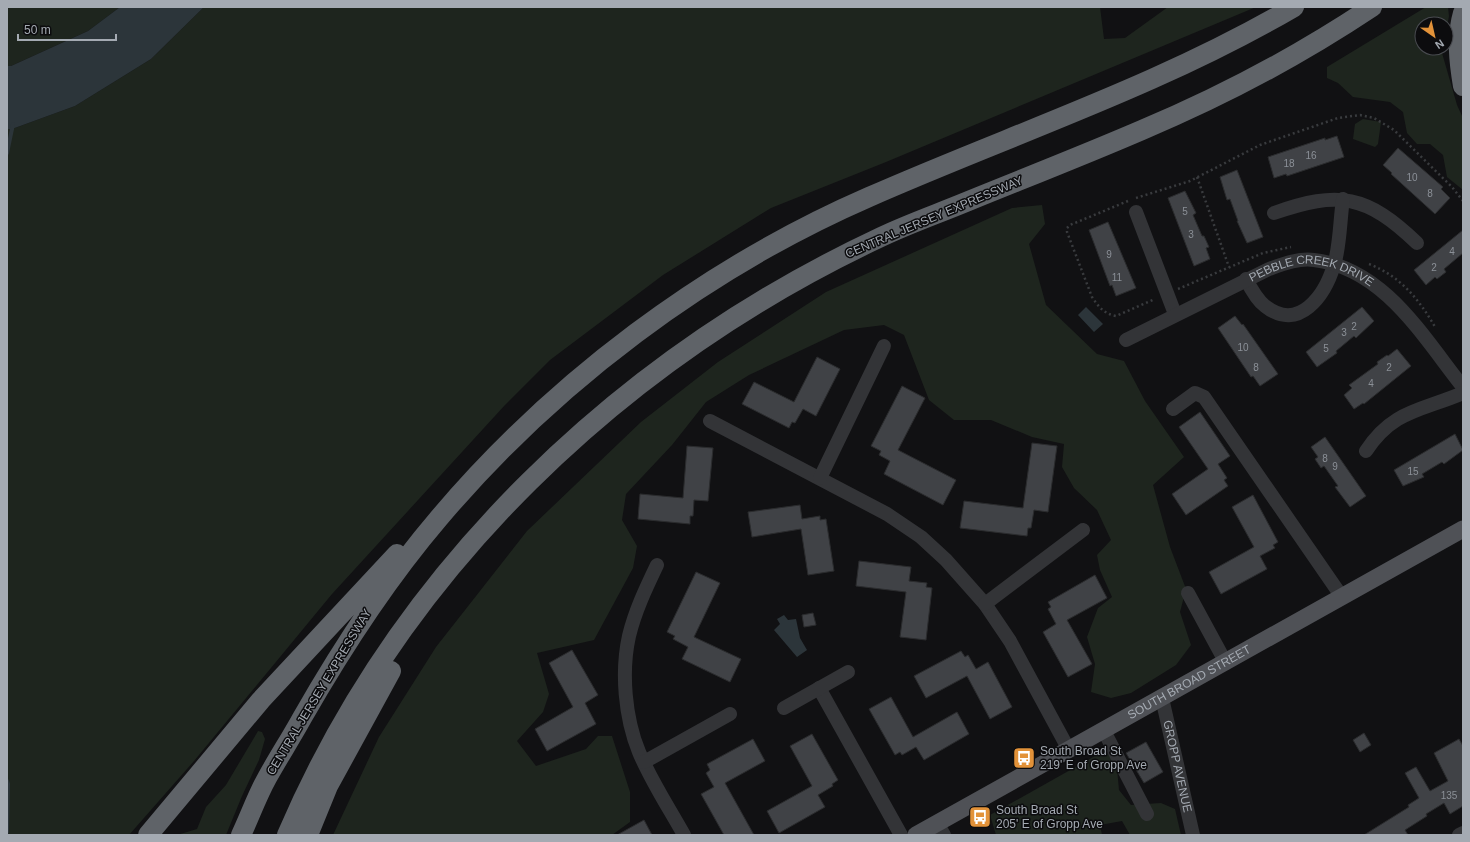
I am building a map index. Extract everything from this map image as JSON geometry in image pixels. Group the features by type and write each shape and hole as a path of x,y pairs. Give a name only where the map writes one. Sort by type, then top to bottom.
{"highway":[{"name":"CENTRAL JERSEY EXPRESSWAY","path":"241,835 266,780 335,662 359,623 399,568 439,517 509,442 596,364 647,325 700,289 754,255 811,224 869,197 1129,90 1188,64 1256,29 1294,7"},
{"name":"CENTRAL JERSEY EXPRESSWAY","path":"287,835 322,762 353,708 386,656 422,605 494,517 575,438 622,397 696,342 775,292 829,262 885,235 1145,129 1211,99 1276,66 1339,29 1372,7"},
{"path":"1463,13 1459,41 1459,62 1463,86"},
{"path":"148,835 261,700 390,560 439,517"},
{"path":"308,835 328,786 386,679 421,624 494,517"}],"main road":[{"name":"SOUTH BROAD STREET","path":"916,835 941,829 1070,750 1463,529"}],"street":[{"path":"1274,213 1317,200 1343,199 1374,209 1389,218 1416,243"},
{"path":"1246,280 1257,298 1265,307 1284,315 1294,314 1312,306 1319,298 1334,265 1343,199"},
{"path":"1136,212 1175,314"},
{"name":"PEBBLE CREEK DRIVE","path":"1126,340 1175,314 1246,280 1292,262 1313,260 1334,265 1360,275 1392,300 1463,387"},
{"path":"820,478 884,346"},
{"path":"1173,409 1195,393 1204,397 1342,597"},
{"path":"1366,451 1385,427 1398,418 1463,393"},
{"path":"710,422 881,510 921,537 946,560 984,604 1010,641 1070,750"},
{"path":"984,604 1083,530"},
{"path":"657,565 637,608 629,636 626,665 626,694 631,728 644,762 684,835"},
{"path":"1188,593 1226,663"},
{"path":"784,708 848,672"},
{"path":"820,688 901,835"},
{"name":"GROPP AVENUE","path":"1162,698 1193,835"},
{"path":"644,762 730,714"},
{"path":"1104,731 1147,814"},
{"path":"1459,835 1463,833"}],"path":[{"path":"1297,247 1284,247 1263,253 1116,316 1103,311 1092,297 1067,232 1067,228 1121,203 1179,185 1260,145 1338,118 1360,115 1374,118 1394,130 1452,187 1463,201"},
{"path":"1197,177 1229,267"}],"shaded area":[{"path":"7,7 120,7 88,31 11,66 7,66"},
{"path":"120,7 204,7 151,59 75,106 12,129 7,129 7,66 11,66 88,31"},
{"path":"204,7 1100,7 1104,39 1125,38 1168,7 1256,7 886,162 771,208 663,275 550,360 505,405 332,594 194,761 129,835 7,835 7,129 12,129 75,106 151,59"},
{"path":"1426,7 1448,7 1449,16 1414,16 1414,56 1443,56 1457,105 1463,118 1463,190 1447,177 1443,155 1430,144 1417,144 1407,133 1403,112 1390,102 1353,97 1338,83 1327,78 1327,67"},
{"path":"1363,119 1381,122 1378,144 1375,147 1353,139 1355,124"},
{"path":"1042,205 1045,224 1029,244 1046,305 1097,354 1124,361 1145,401 1184,457 1153,485 1170,547 1186,589 1180,612 1191,645 1176,665 1131,693 1111,698 1091,692 1095,664 1087,637 1098,608 1112,597 1100,570 1097,555 1111,540 1097,510 1074,488 1062,467 1064,444 1032,437 991,420 954,420 929,400 904,335 884,325 844,330 749,375 706,402 672,445 626,494 622,520 637,546 633,568 594,640 537,653 549,694 543,712 517,741 536,766 586,749 598,736 612,736 630,792 630,822 612,835 333,835 379,737 436,647 527,531 641,422 718,362 826,292 1012,208"},
{"path":"1086,307 1103,324 1094,332 1078,315"},
{"path":"784,615 788,620 796,619 800,638 807,650 797,657 774,630 780,624 777,619"},
{"path":"258,731 262,732 265,739 259,760 226,835 177,835 197,829 206,807 226,785"},
{"path":"1104,751 1116,758 1119,790 1131,805 1161,803 1175,809 1181,835 1130,835 1122,821 1100,825 1102,835 996,835 990,815"}],"building":[{"path":"1337,136 1344,157 1287,176 1286,174 1274,178 1268,157 1325,138 1325,140"},
{"path":"1398,148 1443,187 1441,189 1450,198 1435,214 1383,165"},
{"path":"1237,170 1263,237 1247,243 1237,221 1230,199 1227,200 1220,177"},
{"path":"1185,191 1196,213 1193,215 1202,236 1204,236 1209,247 1206,248 1210,259 1194,266 1168,198"},
{"path":"1108,222 1136,288 1116,296 1112,285 1110,286 1089,230"},
{"path":"1463,230 1463,253 1444,269 1446,272 1437,279 1435,277 1426,285 1414,270"},
{"path":"1362,307 1374,321 1356,338 1354,336 1336,351 1337,353 1317,367 1306,352"},
{"path":"1235,316 1242,325 1243,324 1278,374 1260,386 1253,376 1251,377 1218,328"},
{"path":"1397,349 1411,366 1364,404 1363,403 1354,409 1344,395 1352,388 1349,385 1378,364 1377,362"},
{"path":"817,357 840,369 816,416 803,409 795,423 792,422 789,428 742,404 754,382 794,402"},
{"path":"902,386 925,398 898,450 956,480 943,505 884,474 890,461 879,455 881,451 871,446"},
{"path":"1200,412 1230,456 1218,464 1227,478 1224,480 1228,486 1186,515 1172,494 1208,469 1179,427"},
{"path":"1455,434 1463,450 1444,464 1442,462 1422,474 1424,477 1403,486 1394,470"},
{"path":"1325,437 1366,496 1350,507 1335,487 1338,486 1324,466 1321,468 1315,459 1318,457 1311,447"},
{"path":"1032,443 1057,446 1048,512 1034,510 1031,528 1028,528 1027,536 960,528 964,501 1023,508"},
{"path":"687,446 713,448 708,501 694,500 693,516 690,516 690,524 638,519 640,494 683,498"},
{"path":"1253,495 1278,542 1273,545 1275,548 1260,556 1267,569 1221,594 1209,572 1254,547 1232,507"},
{"path":"800,505 802,519 820,516 820,520 826,519 834,571 808,575 801,529 752,537 748,512"},
{"path":"859,561 911,567 909,581 927,583 926,587 932,588 926,640 900,637 906,592 856,586"},
{"path":"696,572 720,583 694,637 741,659 730,682 682,659 688,647 673,639 675,636 667,632"},
{"path":"1095,575 1107,598 1067,620 1092,664 1068,677 1043,632 1056,624 1048,609 1051,607 1048,602"},
{"path":"813,613 816,625 804,627 802,615"},
{"path":"572,650 598,695 585,703 596,724 547,751 535,729 573,707 549,663"},
{"path":"961,651 965,657 968,655 976,669 988,662 1012,707 990,719 967,676 926,698 914,676"},
{"path":"891,697 913,737 957,712 969,734 924,760 916,747 902,755 900,752 895,755 869,709"},
{"path":"1364,733 1371,745 1360,752 1353,740"},
{"path":"812,734 838,780 832,784 833,786 818,795 825,807 779,833 767,811 812,786 790,746"},
{"path":"753,739 765,761 725,783 754,835 724,835 701,794 714,787 706,773 710,770 707,764"},
{"path":"1459,739 1463,746 1463,806 1450,814 1444,803 1426,814 1427,816 1405,830 1408,835 1364,835 1409,807 1408,805 1419,798 1405,773 1416,767 1430,791 1448,781 1434,753"},
{"path":"1146,742 1163,772 1144,783 1126,753"},
{"path":"644,820 652,835 617,835"}],"waterway":[{"path":"7,153 13,124"},
{"path":"7,781 7,832"}],"place":[{"name":"South Broad St 219' E of Gropp Ave","path":"1024,758"},
{"name":"South Broad St 205' E of Gropp Ave","path":"980,817"}]}
